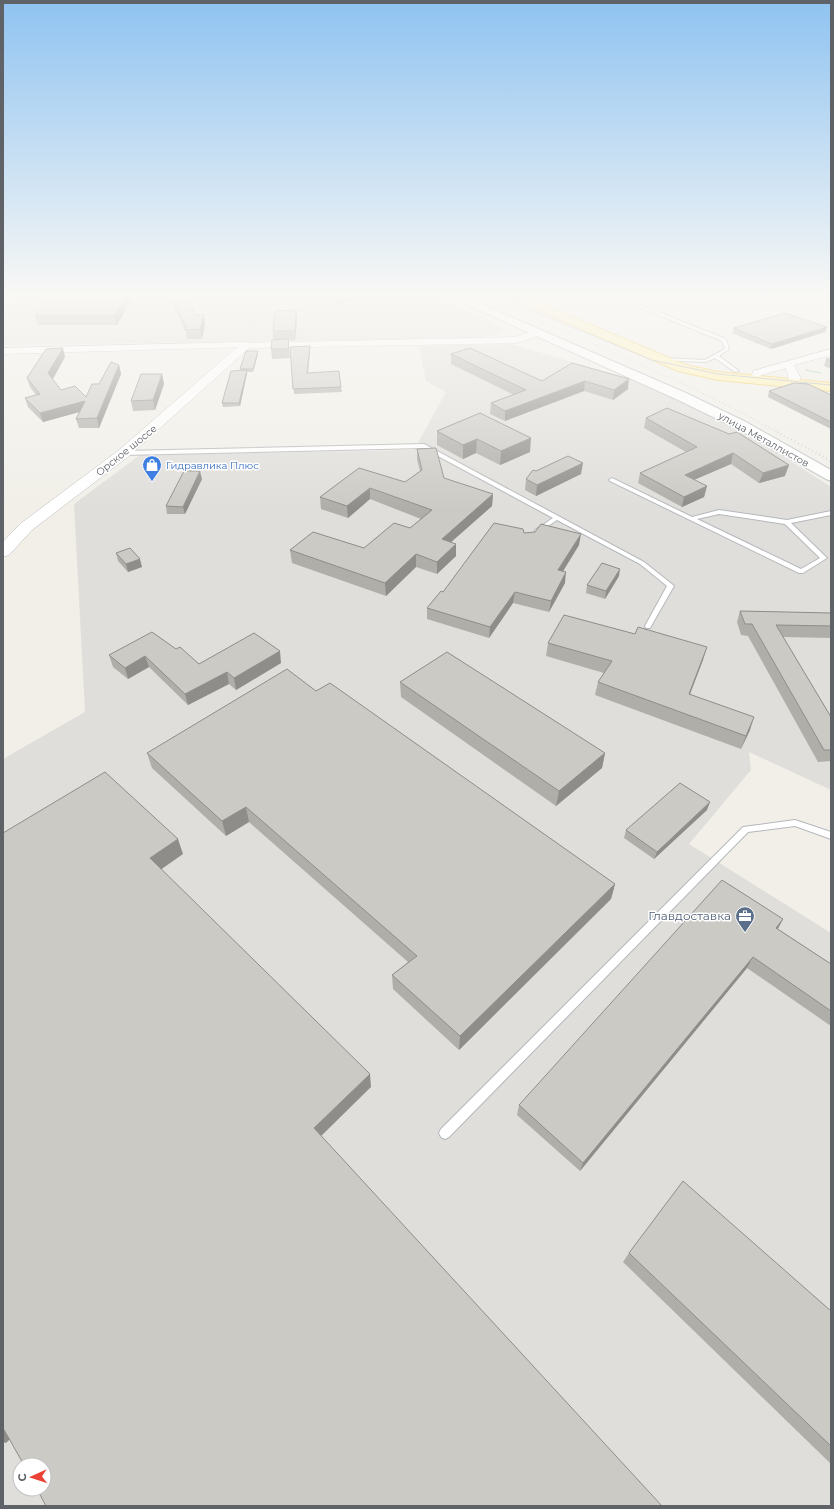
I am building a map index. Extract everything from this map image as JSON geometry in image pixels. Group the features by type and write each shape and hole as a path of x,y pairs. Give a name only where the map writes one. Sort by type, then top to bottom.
{"main road":[{"name":"улица Металлистов","path":"616,367 682,396 741,425 831,476"},
{"path":"686,367 696,371 737,374 822,384"}],"street":[{"name":"Орское шоссе","path":"3,552 26,527 124,453 221,367"},
{"path":"756,376 780,367"},
{"path":"790,367 795,380"}],"lane":[{"path":"729,367 737,374"},
{"path":"124,453 424,446 642,563 671,586 648,626"},
{"path":"612,480 801,572 824,558 787,522"},
{"path":"691,519 719,512 787,522 831,513"},
{"path":"530,537 558,517"},
{"path":"445,1133 746,829 795,824 831,836"}],"shaded area":[{"path":"423,367 591,367 637,381 689,403 745,432 831,487 831,790 749,752 751,770 689,844 831,933 831,1506 3,1506 3,759 85,712 74,504 140,455 414,450 446,392 426,381"}],"building":[{"path":"34,367 51,367 48,373 61,390 75,386 86,397 92,384 99,384 108,367 118,367 97,418 76,419 85,401 40,413 25,398 40,394 27,378"},
{"path":"241,367 253,367 253,369 240,369"},
{"path":"291,367 308,367 307,373 339,371 341,387 293,389"},
{"path":"479,367 512,367 542,381 565,367 588,367 629,379 614,390 585,381 505,411 491,403 526,390"},
{"path":"247,370 239,403 222,403 231,371"},
{"path":"141,374 162,374 153,400 131,401"},
{"path":"794,383 808,384 831,395 831,422 769,391"},
{"path":"667,408 729,434 737,432 789,465 763,473 733,453 685,475 707,486 684,497 640,473 697,447 646,418"},
{"path":"480,413 531,438 501,451 477,439 463,445 437,431"},
{"path":"436,448 444,478 493,494 442,539 456,544 437,562 416,554 385,583 290,550 313,532 364,548 394,523 410,528 432,510 370,488 347,506 320,497 359,468 405,482 422,470 417,449"},
{"path":"568,456 583,463 537,485 526,479 533,470 536,471"},
{"path":"184,471 200,471 183,507 166,506"},
{"path":"494,523 523,529 524,533 535,532 541,524 581,534 558,570 566,572 551,601 515,592 490,627 427,608 441,591 443,592"},
{"path":"130,548 140,559 126,564 116,553"},
{"path":"602,563 620,569 606,591 587,585"},
{"path":"740,611 831,613 831,626 776,625 831,717 831,750 824,750 752,624 745,624"},
{"path":"564,615 635,634 638,627 707,647 689,694 754,717 746,736 598,682 612,661 548,643"},
{"path":"152,632 176,649 180,647 199,664 254,633 280,651 234,678 227,672 185,694 145,656 125,668 109,655"},
{"path":"447,652 605,753 559,791 400,682"},
{"path":"287,669 316,691 330,683 615,884 460,1036 392,975 417,956 246,807 222,821 147,753"},
{"path":"105,772 178,839 150,858 370,1074 314,1128 662,1506 46,1506 41,1497 52,1497 52,1457 19,1457 3,1428 3,833"},
{"path":"680,783 710,802 657,852 626,830"},
{"path":"722,880 783,919 776,928 831,964 831,1011 753,957 583,1163 519,1105"},
{"path":"683,1181 831,1311 831,1446 629,1253"}],"tram line":[{"path":"687,367 718,374 831,385"}],"railway":[{"path":"647,367 779,433"},
{"path":"777,432 831,461"}],"place":[{"name":"Гидравлика Плюс","path":"152,482"},
{"name":"Главдоставка","path":"745,933"}]}
